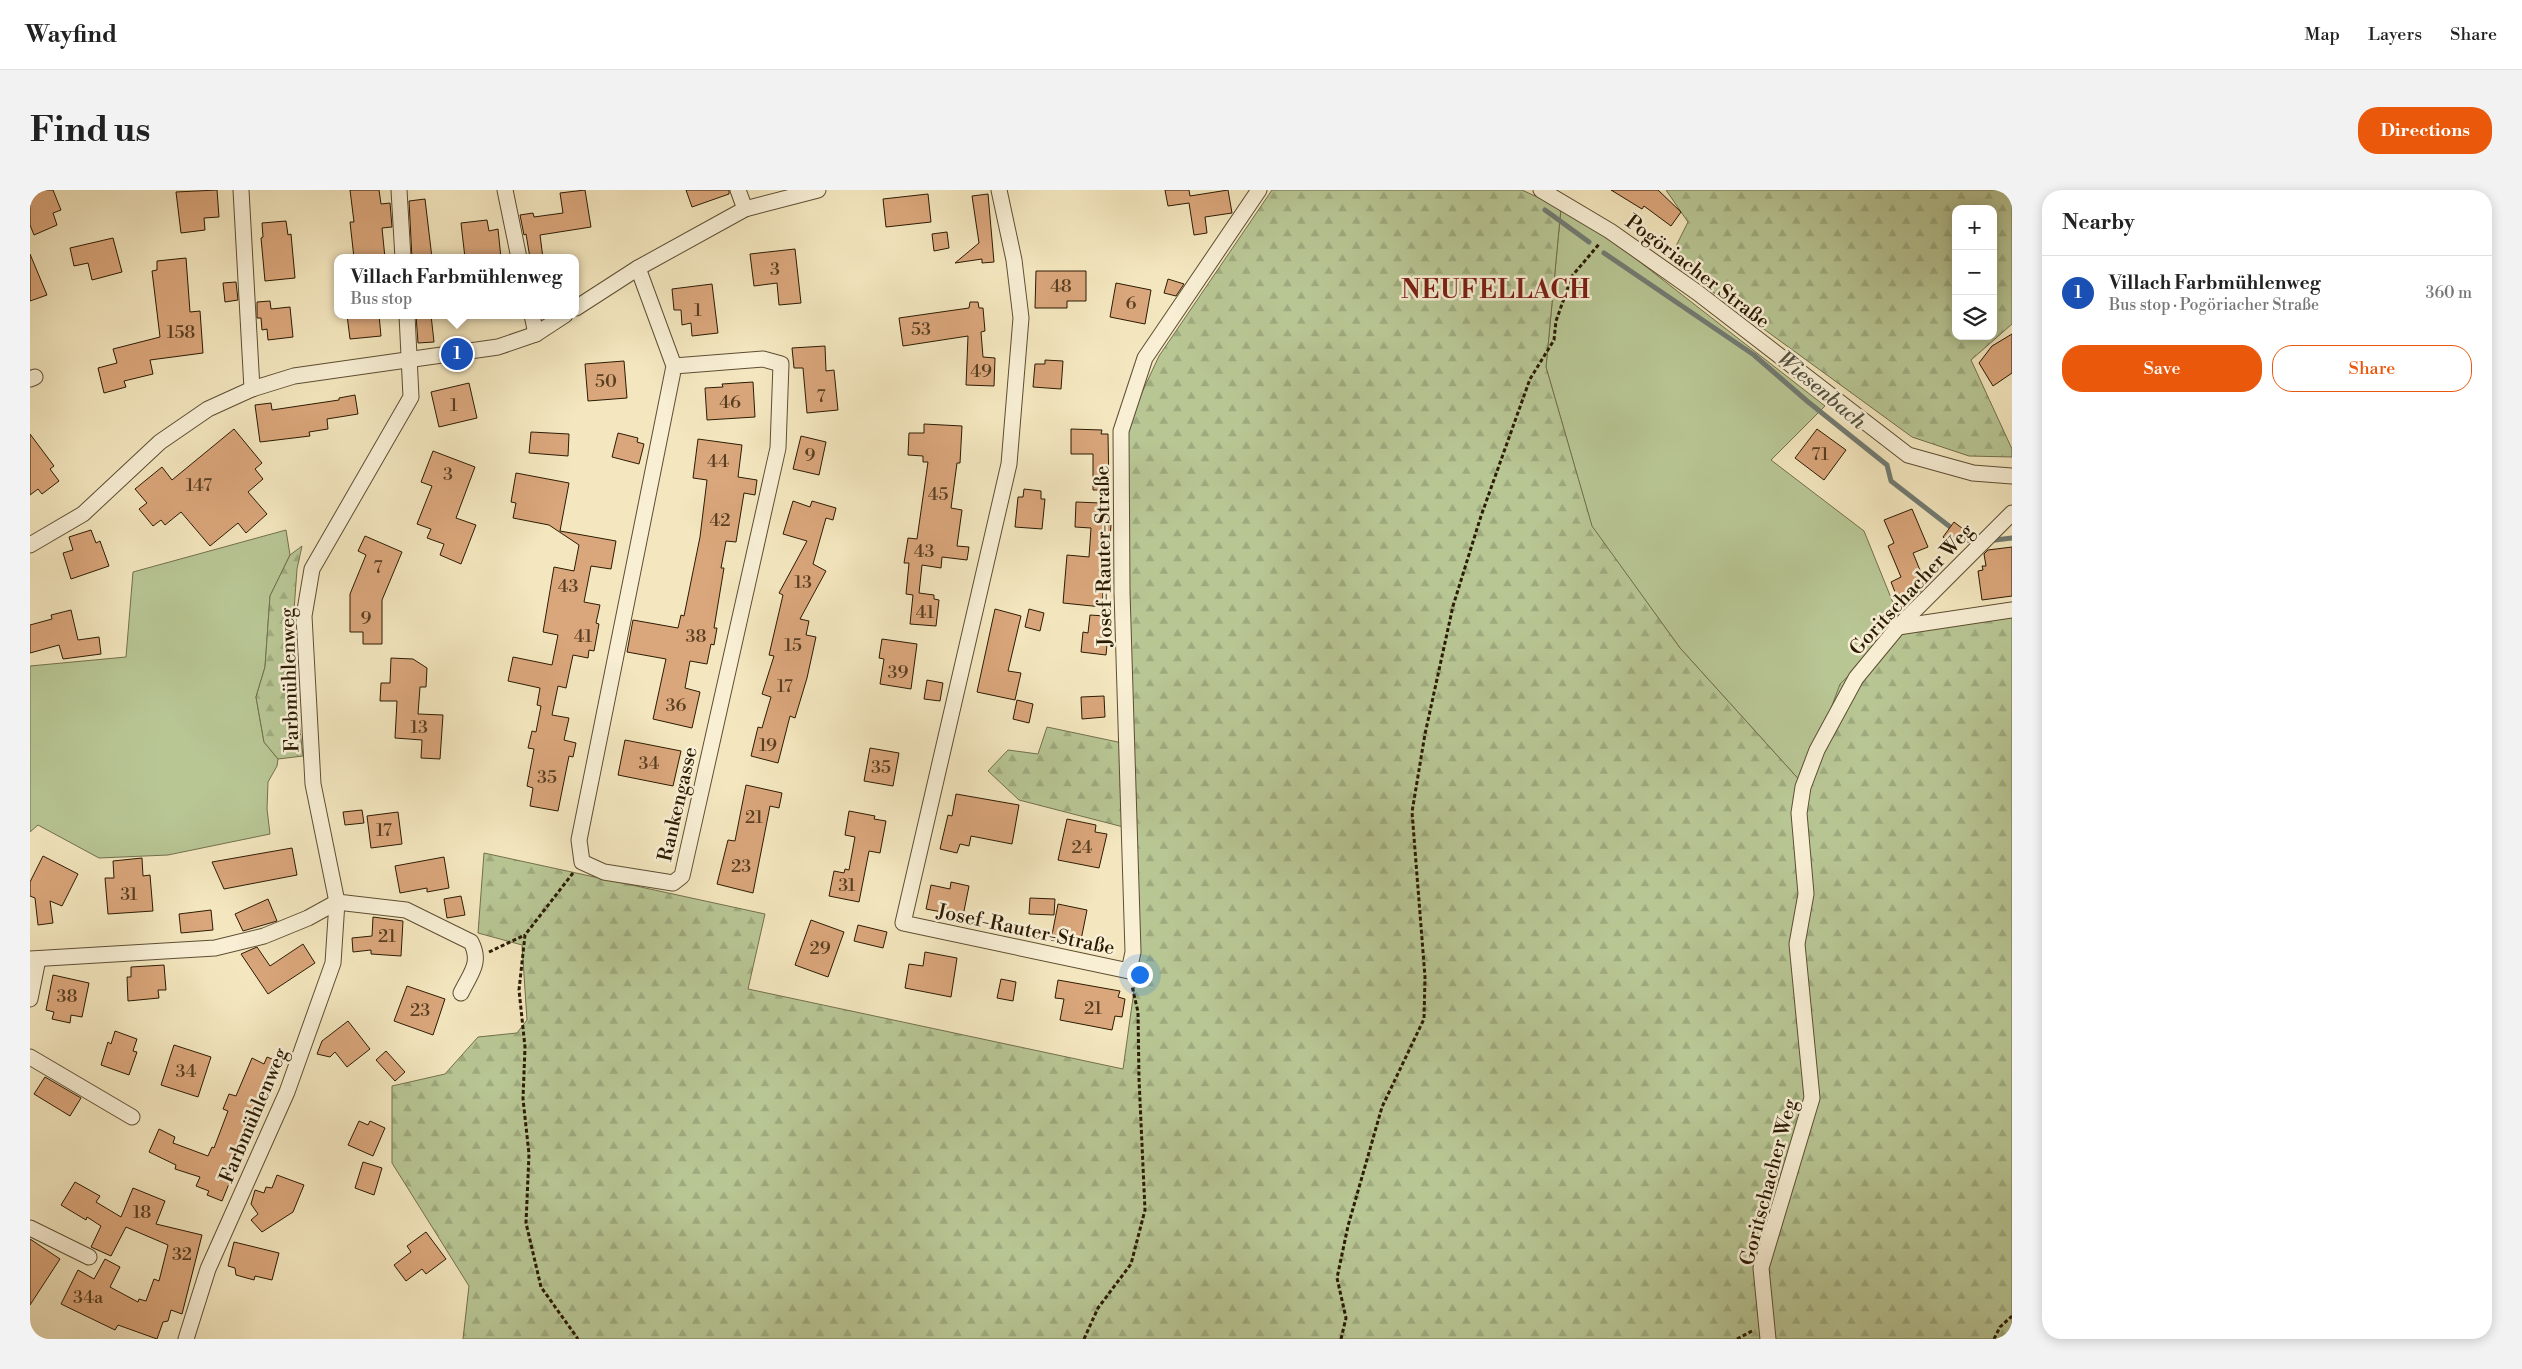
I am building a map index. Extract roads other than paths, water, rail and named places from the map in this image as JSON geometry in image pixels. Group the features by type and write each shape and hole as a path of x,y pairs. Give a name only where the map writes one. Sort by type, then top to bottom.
{"street":[{"path":"241,190 252,389"},
{"path":"399,190 404,254"},
{"path":"504,190 518,254"},
{"path":"738,190 745,209"},
{"path":"579,306 638,268 745,209 818,190"},
{"name":"Josef-Rauter-Straße","path":"999,190 1014,260 1021,318 1009,464 903,924 1129,971 1133,952 1122,592 1121,430 1145,358 1260,190"},
{"name":"Pogöriacher Straße","path":"1541,190 1610,231 1698,293 1908,455 1974,473 2012,476"},
{"path":"638,268 674,366"},
{"name":"Farbmühlenweg","path":"186,1339 208,1269 287,1092 333,962 337,902 313,784 304,616 312,569 411,397 407,319"},
{"path":"533,319 536,334"},
{"path":"30,545 83,514 160,442 208,409 252,389 294,376 498,347 536,334 559,319"},
{"name":"Rankengasse","path":"762,359 781,364 778,448 682,876 673,883 604,872 582,862 579,840 589,782 674,366 762,359"},
{"name":"Goritschacher Weg","path":"1768,1339 1762,1268 1812,1098 1797,944 1806,894 1799,813 1803,787 1817,750 1856,678 1898,627 2012,513"},
{"path":"1898,627 2012,610"},
{"path":"30,999 34,959 214,948 264,936 308,918 337,902 406,910 470,942 476,952 477,960 461,993"},
{"path":"30,1057 132,1117"},
{"path":"30,1228 89,1256"}],"waterway":[{"name":"Wiesenbach","path":"1545,210 1589,242"},
{"name":"Wiesenbach","path":"1604,253 1754,355 1807,401 1887,465 1891,481 1967,540 1979,541"},
{"name":"Wiesenbach","path":"1987,541 2012,538"}],"place":[{"name":"Villach Farbmühlenweg","path":"457,354"}],"district":[{"name":"NEUFELLACH","path":"1496,289"}]}
